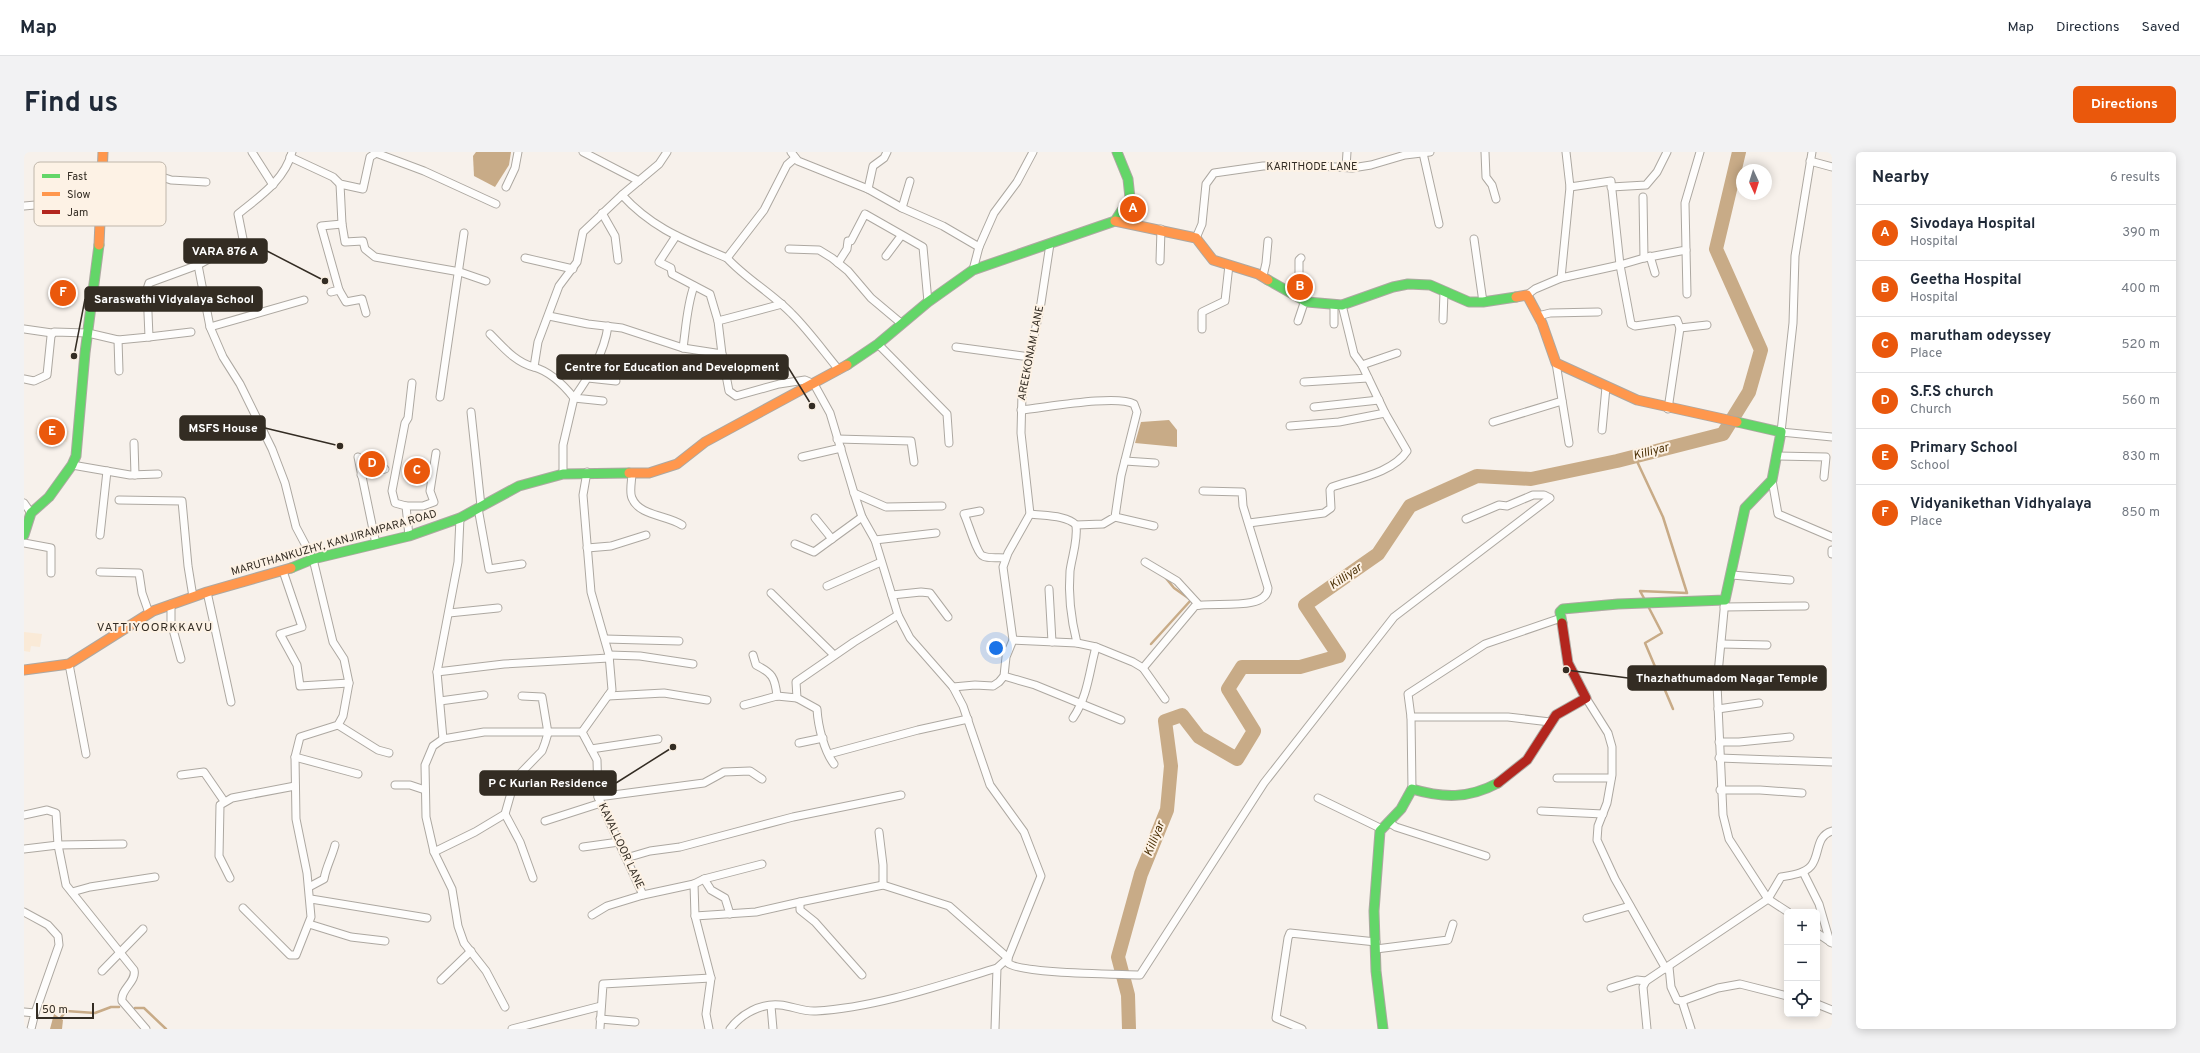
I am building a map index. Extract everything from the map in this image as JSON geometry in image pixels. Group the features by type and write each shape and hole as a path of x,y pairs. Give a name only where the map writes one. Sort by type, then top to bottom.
{"street":[{"path":"252,152 273,185"},
{"path":"506,187 515,168 518,152"},
{"path":"583,152 639,181"},
{"path":"534,367 538,342 559,286 573,268 580,250 583,232 622,195 659,164 667,152"},
{"path":"868,189 873,166 884,158 887,152"},
{"path":"973,270 979,247 994,213 1017,182 1033,152"},
{"path":"1117,152 1128,179 1130,198 1115,220 1196,238 1202,248 1213,260 1263,276 1302,298 1338,305 1393,287 1408,284 1430,285 1469,302 1483,302 1527,295 1535,288 1561,278 1620,265 1647,257 1686,250"},
{"path":"1346,167 1347,152"},
{"path":"1426,152 1439,224"},
{"name":"KARITHODE LANE","path":"1196,238 1202,224 1206,184 1214,173 1263,166 1303,165 1346,167 1371,165 1405,155 1426,152"},
{"path":"1485,152 1486,177 1492,185 1496,199"},
{"path":"1561,278 1570,186 1566,152"},
{"path":"1611,187 1646,185 1657,172 1667,152"},
{"path":"1687,294 1685,203 1700,152"},
{"path":"1812,152 1795,256 1793,323 1778,456 1772,480 1778,514 1832,537"},
{"path":"148,337 147,289 149,283 198,265 218,254 241,245 243,239 238,214 273,185 291,155 333,177 340,184 363,189 370,157 376,153 431,173 496,204"},
{"path":"727,258 764,210 793,155 868,189 902,208 943,226 979,247"},
{"path":"1810,161 1832,167"},
{"path":"166,178 171,180 206,182"},
{"path":"902,208 910,180"},
{"path":"1570,186 1611,182 1620,265 1631,324 1635,326 1676,320 1680,328 1668,409"},
{"path":"340,184 342,224 345,242 363,241 365,249 375,257 460,272 486,281"},
{"path":"622,195 637,212 654,225 727,258 736,268 765,289 793,314 839,370"},
{"path":"1643,197 1647,257 1655,273"},
{"path":"24,206 34,205"},
{"path":"602,214 615,236 618,260"},
{"path":"838,263 865,214 901,236 923,247 928,302"},
{"name":"MARUTHANKUZHY, KANJIRAMPARA ROAD","path":"24,670 69,664 149,613 171,604 207,592 283,571 313,559 409,536 460,518 519,486 563,474 587,472 649,473 677,464 705,442 789,395 814,384 839,370 878,344 928,302 973,270 1115,220"},
{"path":"342,224 321,226 339,290 346,302 362,299 366,313"},
{"path":"24,535 31,513 49,497 72,465 76,456 100,226"},
{"path":"1160,261 1161,229"},
{"path":"440,397 460,272 464,233"},
{"path":"676,236 659,262 672,268 672,274 710,294 718,320 722,354 729,391 733,395 740,396 766,387 805,380 814,384 830,413 862,517 875,540 898,615 910,638 953,687 964,706 990,785 1024,832 1041,876 1008,958 997,968 862,1006 837,1010 811,1011 778,1004 755,1008 730,1029"},
{"path":"886,256 901,236"},
{"path":"1474,239 1483,302"},
{"path":"1263,276 1268,242"},
{"name":"AREEKONAM LANE","path":"1030,514 1021,433 1021,410 1025,375 1030,357 1050,244"},
{"path":"789,249 818,250 838,263 871,298 902,324"},
{"path":"525,258 573,268"},
{"path":"1298,321 1302,298 1299,260 1301,258"},
{"path":"198,265 210,327 223,357 272,449 285,483 296,527 313,559 333,642 344,658 348,683 343,716 338,724 300,737 295,757 296,819 311,899 310,924 296,955 290,954 243,908"},
{"path":"1202,329 1202,312 1225,301 1229,265"},
{"path":"683,348 688,318 688,301 694,286"},
{"path":"331,292 339,290"},
{"path":"1443,320 1444,292"},
{"path":"1527,295 1538,316 1556,363 1570,443"},
{"path":"210,327 304,300"},
{"path":"718,320 782,304"},
{"path":"1334,324 1338,305"},
{"path":"1249,523 1324,513 1331,508 1330,490 1332,487 1360,480 1394,464 1407,451 1385,413 1362,365 1354,354 1338,305"},
{"path":"1538,316 1550,313 1598,312"},
{"path":"549,316 588,324 622,328 683,348 722,354"},
{"path":"1680,328 1706,325"},
{"path":"563,474 563,444 574,398 588,378 600,356 606,340 608,326"},
{"path":"24,329 52,333 59,330 88,333 118,340 191,332"},
{"path":"24,379 34,380 47,375 52,333"},
{"path":"490,334 513,356 527,365 544,370 561,382 574,398 603,401"},
{"path":"118,340 118,371"},
{"path":"878,344 947,414 949,443"},
{"path":"956,347 1030,357"},
{"path":"1362,365 1397,353"},
{"path":"1556,363 1637,400 1668,409 1725,418 1781,432 1832,437"},
{"path":"588,378 616,381"},
{"path":"1304,382 1368,378"},
{"path":"412,383 408,418 405,423 392,491 395,503 406,506 423,506 434,502 430,491 436,453"},
{"path":"1602,430 1606,387"},
{"path":"1314,407 1379,400"},
{"path":"1494,422 1562,401"},
{"path":"1021,410 1092,402 1134,404 1137,412 1125,461 1115,517"},
{"path":"471,412 480,507 489,569 522,564"},
{"path":"1290,426 1339,422 1385,413"},
{"path":"837,439 911,441 914,462"},
{"path":"134,443 135,475"},
{"path":"802,457 841,448"},
{"path":"1778,456 1826,457 1824,477"},
{"path":"358,457 376,544"},
{"path":"1125,461 1155,463"},
{"path":"72,465 135,475 158,474"},
{"path":"361,475 386,469"},
{"path":"100,535 107,471"},
{"path":"505,1007 486,971 464,943 458,926 452,889 434,852 426,817 424,790 425,765 434,746 444,739 484,732 527,730 548,733 582,732 612,690 609,657 591,592 583,495 587,472"},
{"path":"632,473 631,497 640,509 674,519 682,525"},
{"path":"1772,480 1745,508 1739,529 1732,575 1725,604 1717,684 1719,758 1720,790 1728,839 1768,899 1784,909"},
{"path":"1143,668 1192,608 1199,605 1252,603 1260,601 1266,596 1268,588 1243,506 1242,492 1203,491"},
{"path":"854,493 886,507 942,506"},
{"path":"695,916 756,912 883,885 949,906 1008,958 1008,963 1012,966 1038,972 1061,971 1093,974 1140,975 1264,783 1394,617 1550,498 1544,495 1532,495 1507,506 1498,505 1466,519"},
{"path":"119,500 182,502 188,566 193,597"},
{"path":"24,503 31,513"},
{"path":"406,506 409,536"},
{"path":"980,511 964,514 972,531 979,553 983,557 1007,555"},
{"path":"953,687 975,685 993,686 1004,676 1006,656 1013,640 1003,566 1007,555 1030,514 1066,519 1076,525 1103,524 1115,517 1154,526"},
{"path":"795,544 814,552 862,517"},
{"path":"444,739 437,672 449,613 460,544 460,518"},
{"path":"815,518 832,539"},
{"path":"1076,525 1070,571 1071,619 1076,642"},
{"path":"875,540 936,533"},
{"path":"587,548 610,546 646,535"},
{"path":"24,543 51,548 51,574"},
{"path":"827,586 881,562"},
{"path":"1145,562 1177,581 1199,605"},
{"path":"283,571 302,627 280,634 297,665 300,686 348,683"},
{"path":"100,572 139,573 142,593 149,613"},
{"path":"1732,575 1790,580"},
{"path":"1049,589 1052,642"},
{"path":"207,592 231,702"},
{"path":"892,595 921,592 930,593 948,617"},
{"path":"771,593 834,655"},
{"path":"171,604 171,622 181,659"},
{"path":"1784,995 1740,984 1718,988 1682,1001 1675,998 1667,968 1630,906 1597,840 1598,826 1607,803 1611,778 1612,747 1608,733 1586,698 1568,663 1561,610 1567,608 1725,604 1805,606"},
{"path":"449,613 498,608"},
{"path":"797,698 796,682 834,655 898,615"},
{"path":"1382,1029 1374,911 1380,831 1401,808 1412,789 1411,717 1408,694 1485,644 1561,618"},
{"path":"605,639 679,640"},
{"path":"1013,640 1076,642 1096,647 1133,662 1143,668 1165,699"},
{"path":"1721,644 1767,645"},
{"path":"1073,718 1082,704 1087,690 1088,676 1096,647"},
{"path":"752,655 756,665 768,671 776,682 777,696"},
{"path":"437,672 504,664 640,656 693,664"},
{"path":"69,664 76,690 86,754"},
{"path":"1004,676 1035,685 1121,720"},
{"path":"608,696 664,693 707,700"},
{"path":"440,701 484,695"},
{"path":"522,696 542,697 548,733 542,751 514,779 505,814 520,842 533,878"},
{"path":"744,705 777,696 797,698 817,709 818,721 823,738 828,754 834,764"},
{"path":"1412,789 1448,797 1470,795 1500,781 1524,763 1535,752 1550,722 1569,706 1586,698"},
{"path":"1718,709 1759,703"},
{"path":"1411,717 1508,717 1550,722"},
{"path":"828,754 918,730 968,719"},
{"path":"338,724 378,750 389,753"},
{"name":"KAVALLOOR LANE","path":"582,732 597,760 599,800 643,895 694,884 704,879 762,864"},
{"path":"1719,742 1739,742 1790,737"},
{"path":"799,743 823,738"},
{"path":"591,749 658,739"},
{"path":"295,757 358,774"},
{"path":"1719,758 1832,762"},
{"path":"545,821 599,800 704,783 724,772 750,771 762,779"},
{"path":"182,775 204,772 224,801"},
{"path":"1557,778 1611,778"},
{"path":"395,785 410,785 424,790"},
{"path":"230,878 219,856 220,805 224,801 260,791 295,786"},
{"path":"1720,790 1760,790 1802,793"},
{"path":"626,858 680,847 793,817 901,795"},
{"path":"1318,798 1385,825 1396,827 1486,856"},
{"path":"24,815 47,810 56,813 58,845 66,885 135,972 122,995 122,1001 146,1029"},
{"path":"1541,811 1603,814"},
{"path":"434,852 475,832 505,814"},
{"path":"1647,1029 1643,987 1646,981 1768,899 1781,877 1803,872 1812,865 1818,844 1828,833 1832,831"},
{"path":"879,832 883,865 883,885"},
{"path":"583,847 619,842"},
{"path":"24,849 58,845 123,844"},
{"path":"309,888 324,879 326,868 330,864 335,845"},
{"path":"1803,872 1819,904 1831,943"},
{"path":"72,892 90,887 155,877"},
{"path":"704,879 711,890 725,898 730,914"},
{"path":"694,884 695,916 711,978 706,1014 709,1029"},
{"path":"592,915 607,906 643,895"},
{"path":"311,899 427,918"},
{"path":"800,902 800,910 815,922 862,975"},
{"path":"1587,918 1630,906"},
{"path":"24,912 48,925 58,936 59,945 35,1013 31,1029"},
{"path":"310,924 351,937 385,941"},
{"path":"1302,1029 1276,1018 1288,938 1290,934 1376,945 1448,940 1453,924"},
{"path":"102,971 143,929"},
{"path":"1820,935 1831,943"},
{"path":"441,980 471,951"},
{"path":"995,1029 997,968"},
{"path":"600,1028 603,984 711,978"},
{"path":"1611,988 1638,980 1646,981"},
{"path":"1682,1001 1691,1029"},
{"path":"1820,1005 1832,1010"},
{"path":"512,1029 601,1006"},
{"path":"771,1006 773,1029"},
{"path":"24,1012 35,1013"},
{"path":"600,1019 635,1022"}],"shaded area":[{"path":"476,152 511,152 509,165 495,187 474,176 473,156"},
{"path":"1169,420 1177,430 1177,447 1135,443 1141,422"},
{"path":"39,422 69,431 67,442 35,434"},
{"path":"24,632 42,634 40,647 31,646 30,652 24,651"},
{"path":"54,1014 63,1020 62,1029 50,1029"}],"waterway":[{"name":"Killiyar","path":"1129,1029 1128,995 1118,957 1141,874 1167,810 1171,766 1165,721 1182,715 1199,737 1237,759 1254,731 1228,689 1242,667 1300,667 1339,656 1305,605 1378,554 1410,506 1477,476 1531,479 1617,461 1723,434 1749,392 1761,350 1716,249 1739,152"},
{"path":"1635,457 1663,517 1687,593 1640,591 1645,600"},
{"path":"1151,644 1191,600 1174,588 1165,577"},
{"path":"1648,606 1662,633 1645,643 1673,709"},
{"path":"59,1020 66,1011 95,1013 111,1007 119,1007"},
{"path":"135,1008 144,1008 166,1029"}],"traffic: fast":[{"path":"847,365 878,344 928,302 973,270 1115,221 1130,198 1128,179 1117,152"},
{"path":"24,535 31,513 49,497 72,465 76,456 85,353 99,245"},
{"path":"1268,280 1307,302 1342,305 1393,287 1408,284 1430,285 1469,302 1483,302 1516,297"},
{"path":"1562,623 1560,612 1563,609 1618,604 1725,600 1745,508 1772,480 1781,432 1737,422"},
{"path":"291,568 313,559 409,536 460,518 519,486 563,474 629,473"},
{"path":"1383,1029 1376,971 1374,911 1380,831 1401,809 1412,789 1434,794 1455,795 1476,792 1498,783"}],"traffic: slow":[{"path":"103,152 103,162"},
{"path":"1115,221 1196,238 1213,260 1258,274 1268,280"},
{"path":"99,245 100,226"},
{"path":"1516,297 1527,295 1542,323 1556,363 1637,400 1737,422"},
{"path":"629,473 649,473 677,464 705,442 847,365"},
{"path":"24,670 69,664 153,611 207,592 291,568"}],"traffic: jam":[{"path":"1498,783 1527,760 1556,715 1586,698 1568,663 1562,623"}],"place":[{"name":"Sivodaya Hospital","path":"1133,209"},
{"name":"VARA 876 A","path":"325,281"},
{"name":"Geetha Hospital","path":"1300,287"},
{"name":"Vidyanikethan Vidhyalaya","path":"63,293"},
{"name":"Saraswathi Vidyalaya School","path":"74,356"},
{"name":"Centre for Education and Development","path":"812,406"},
{"name":"Primary School","path":"52,432"},
{"name":"MSFS House","path":"340,446"},
{"name":"S.F.S church","path":"372,464"},
{"name":"marutham odeyssey","path":"417,471"},
{"name":"Thazhathumadom Nagar Temple","path":"1566,670"},
{"name":"P C Kurian Residence","path":"673,747"}],"district":[{"name":"VATTIYOORKKAVU","path":"155,628"}]}
